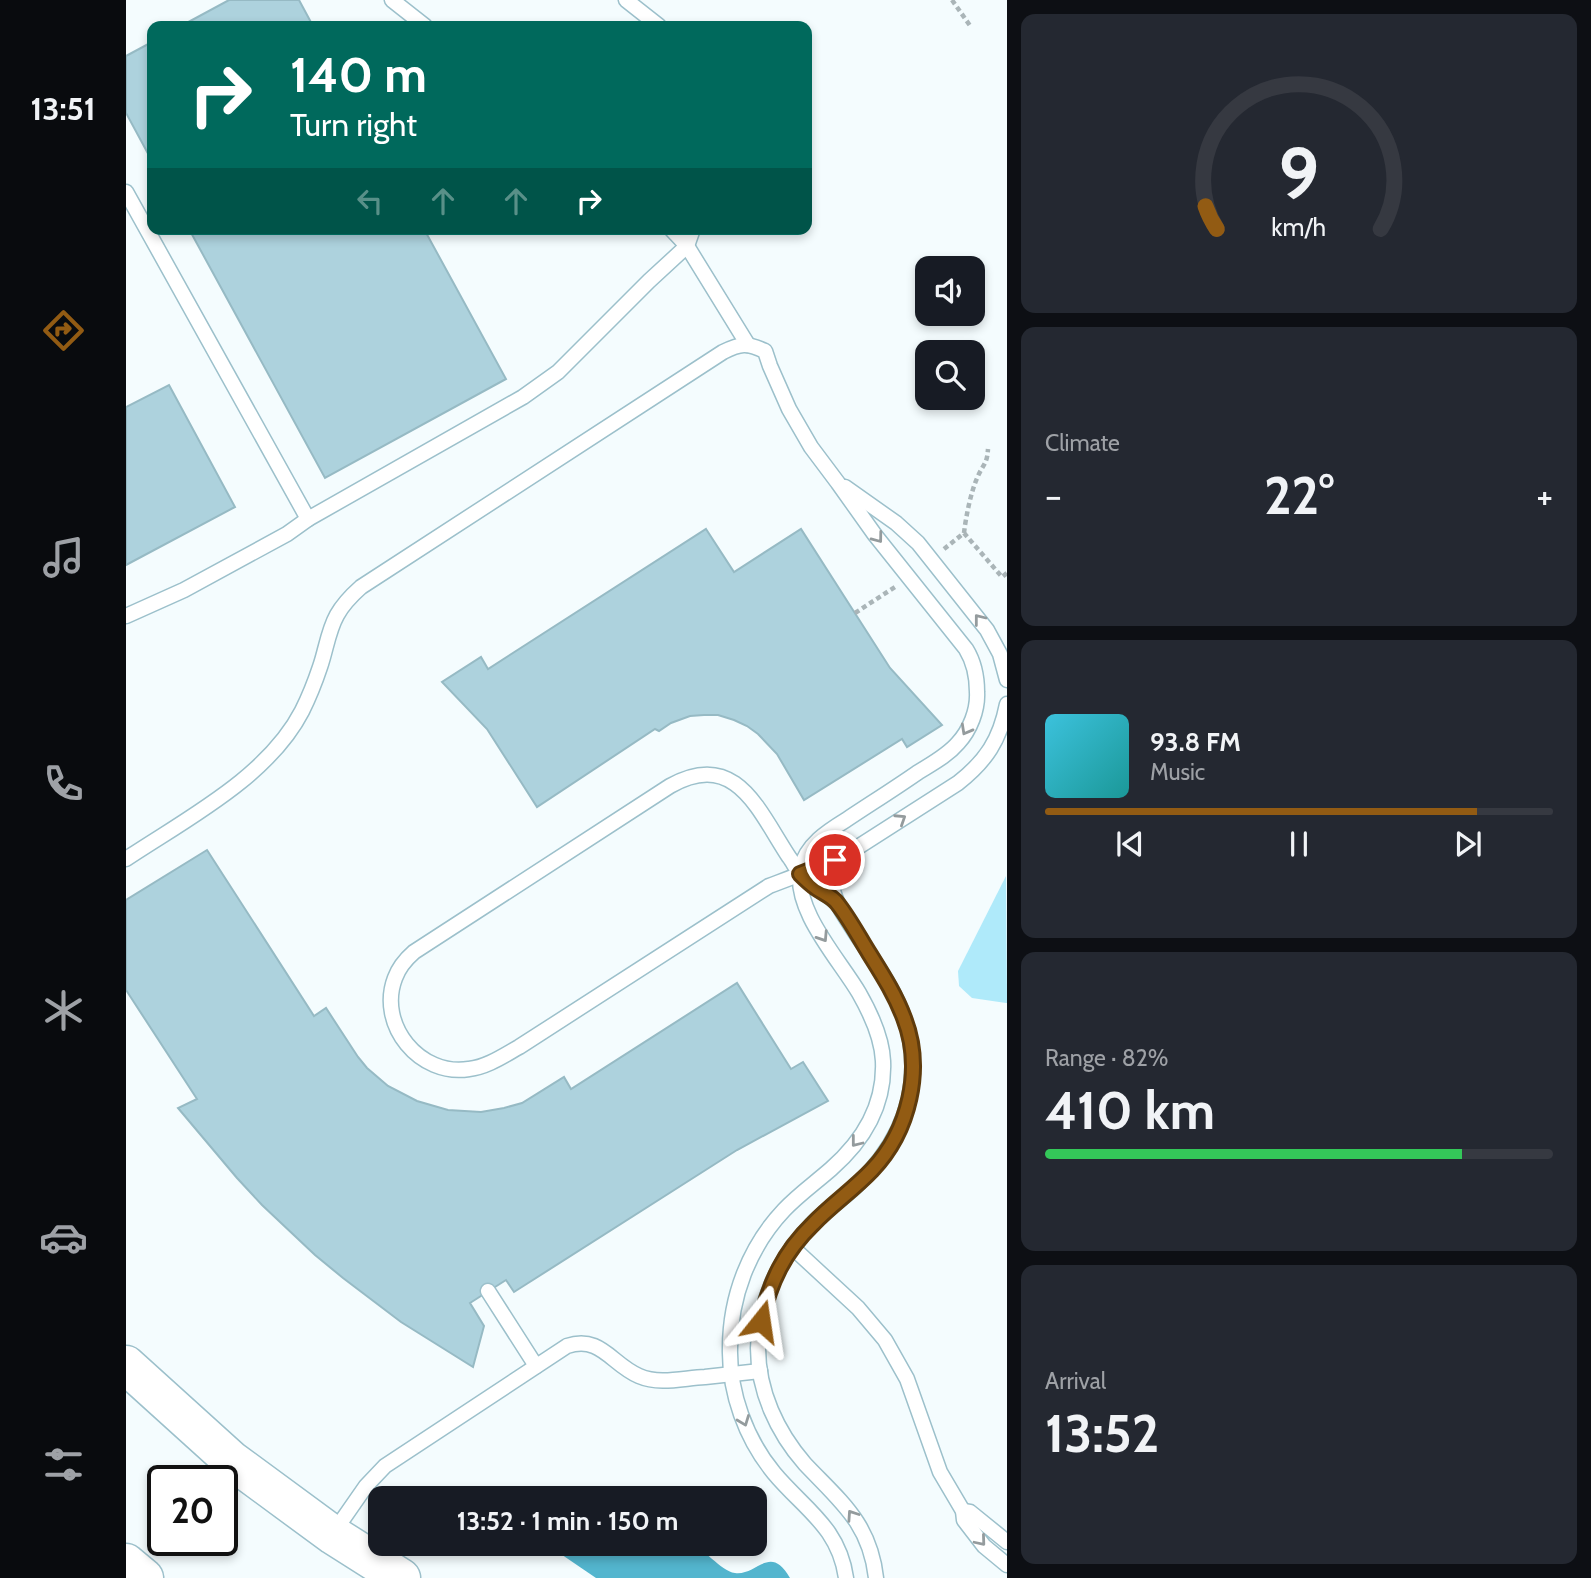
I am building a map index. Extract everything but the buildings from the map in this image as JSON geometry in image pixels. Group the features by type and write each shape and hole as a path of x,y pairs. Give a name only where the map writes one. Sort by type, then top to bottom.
{"main road":[{"path":"126,1365 231,1460 333,1535 401,1578"},
{"path":"126,1563 144,1578"}],"lane":[{"path":"392,0 419,21"},
{"path":"626,0 653,21"},
{"path":"126,192 147,230"},
{"path":"150,235 308,519"},
{"path":"677,235 687,246 748,345"},
{"path":"126,615 184,590 287,534 308,519 543,384 687,246 691,235"},
{"path":"126,859 245,779 276,749 301,712 320,668 337,615 361,587 723,352 734,346 748,345 765,351 800,430 811,447 875,535 966,649 976,675 977,697 972,721 960,742 939,760 820,838 805,856 800,874 807,910 859,993 875,1025 883,1059 883,1078 876,1110 857,1142 784,1210 756,1246 746,1267 731,1324 729,1350 732,1375 739,1408 753,1444 776,1475 832,1536 838,1547 846,1578"},
{"path":"838,483 896,523 918,543 987,630 1000,654 1006,680"},
{"path":"876,1578 868,1543 855,1517 805,1464 784,1436 770,1408 760,1371 760,1334 768,1293 792,1248 812,1224 873,1170 887,1152 906,1113 911,1091 911,1045 905,1020 890,986 838,904 832,877 839,861 853,850 971,772 982,761 998,736 1006,705"},
{"path":"838,904 800,874 749,796 736,783 708,774 690,777 670,786 414,952 398,970 394,981 391,997 395,1023 407,1045 428,1062 454,1069 468,1070 482,1066 519,1047 769,886 800,874 823,865 853,850"},
{"path":"792,1248 858,1308 885,1340 907,1379 940,1472 963,1511 964,1520 985,1546 1006,1565"},
{"path":"488,1291 536,1366"},
{"path":"333,1535 366,1486 385,1466 567,1346 583,1343 598,1347 627,1369 649,1379 679,1380 760,1371"},
{"path":"963,1511 970,1512 1006,1542"}],"path":[{"path":"952,0 971,26"},
{"path":"964,533 978,476 987,463 988,449"}],"shaded area":[{"path":"1006,876 1007,1003 972,998 959,986 958,971"},
{"path":"564,1556 708,1556 735,1573 743,1573 763,1563 776,1563 790,1578 596,1578"}],"route":[{"path":"761,1321 768,1293 793,1246 812,1224 873,1170 887,1152 906,1113 911,1091 911,1045 905,1020 894,995 838,904 800,874 835,860"}]}
